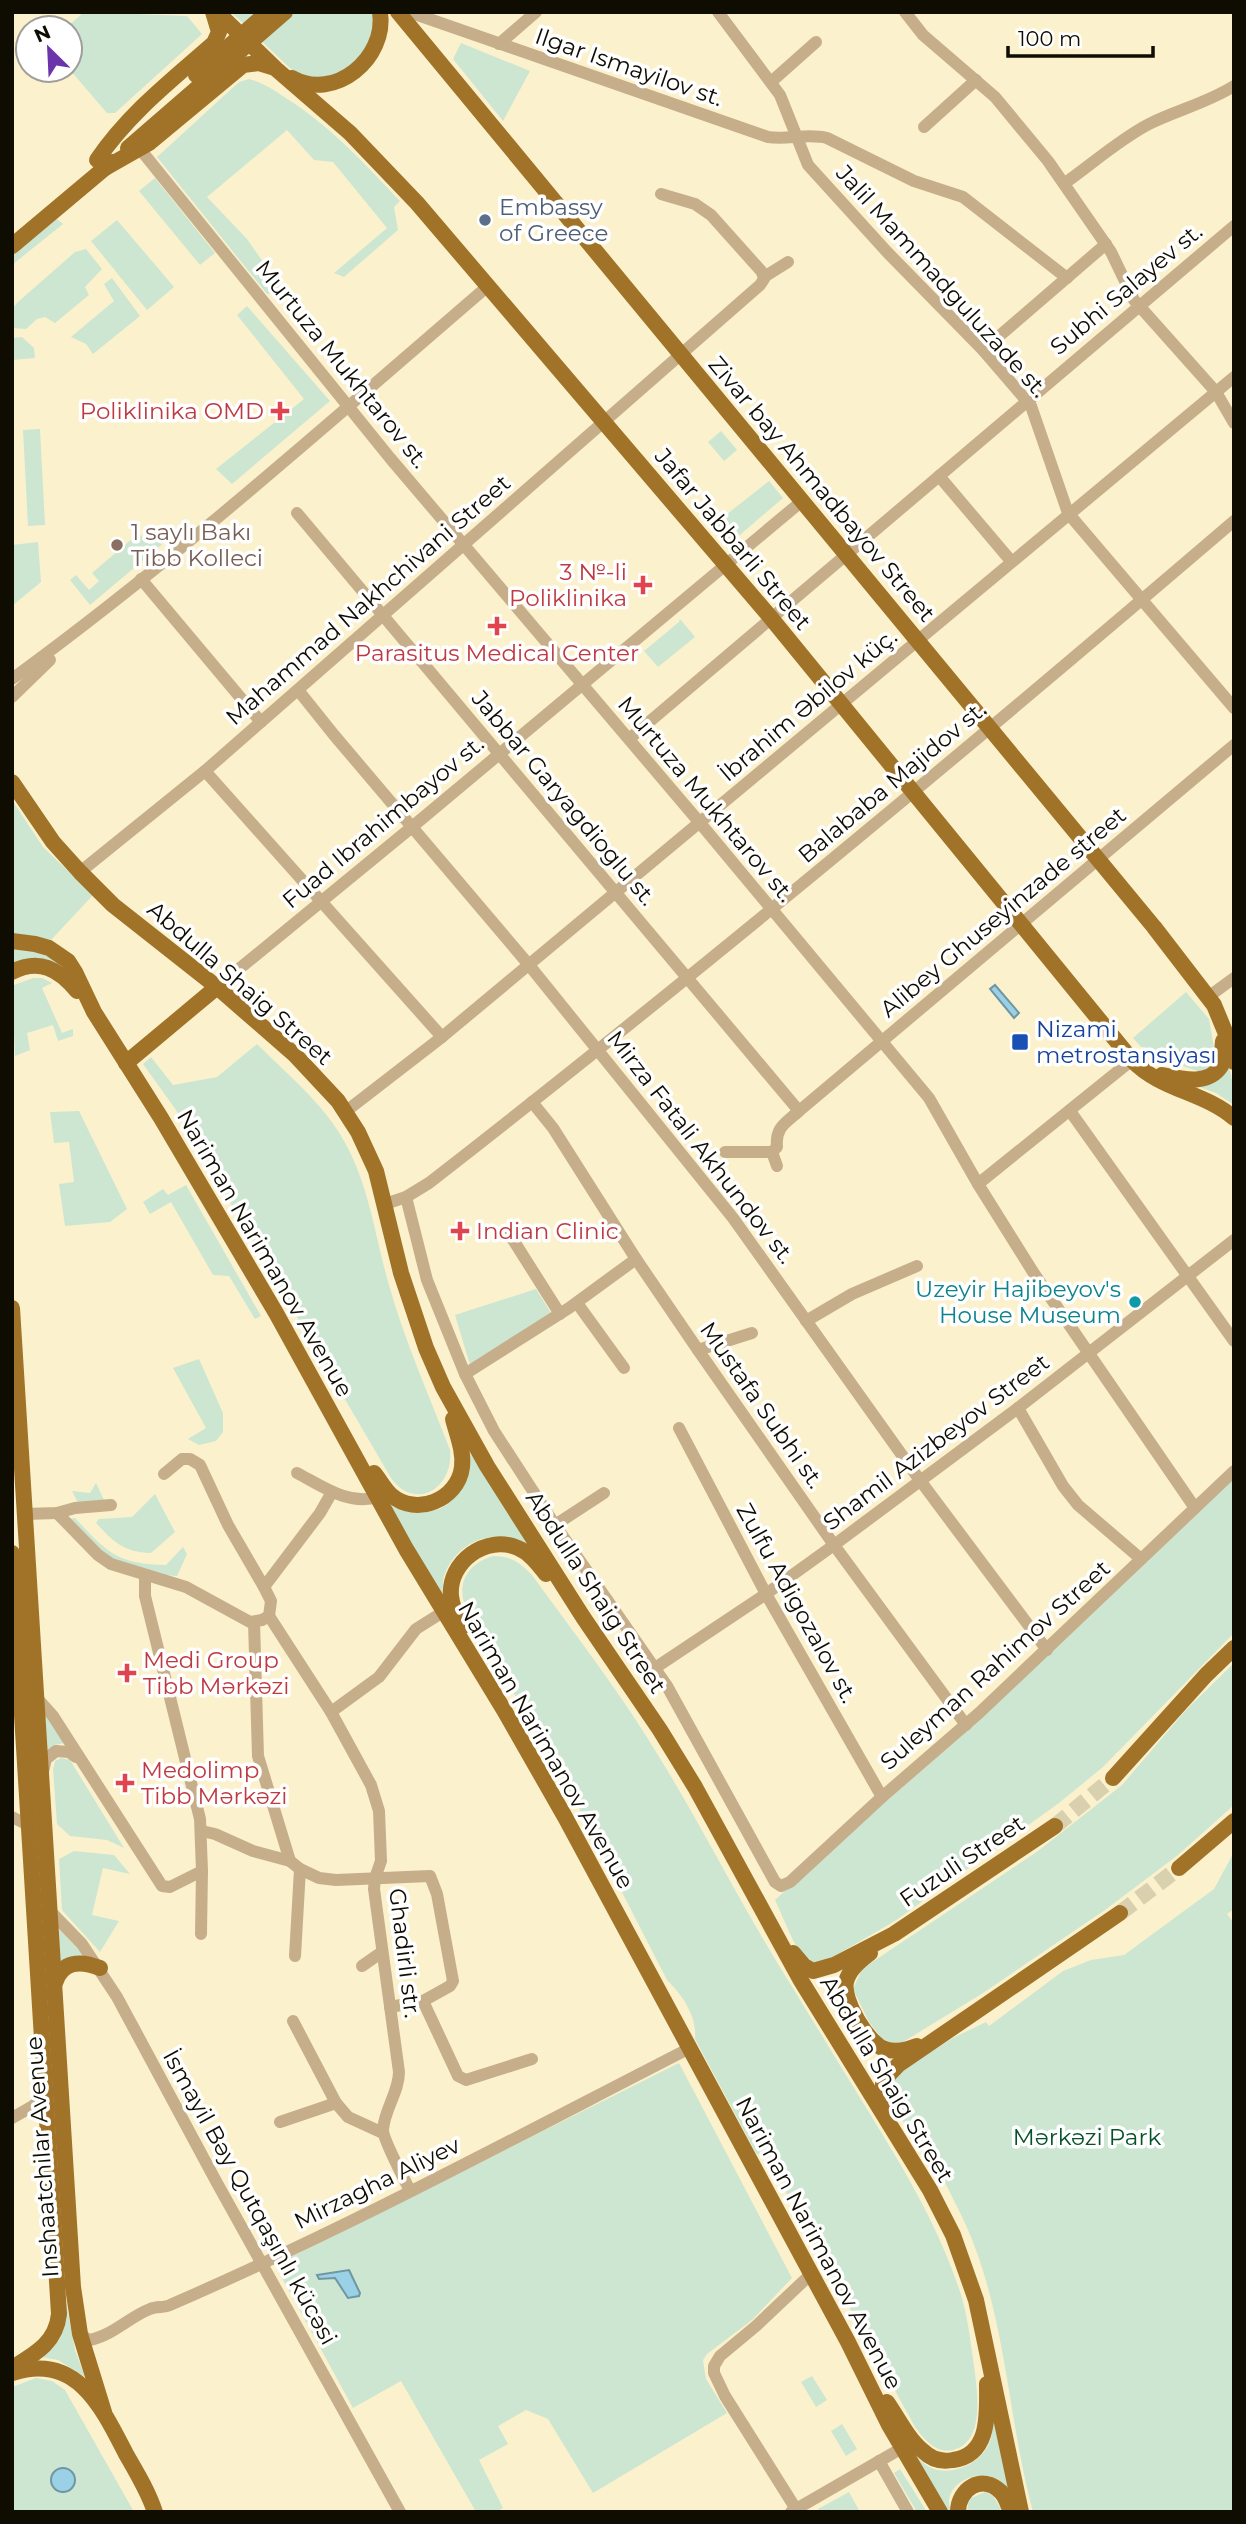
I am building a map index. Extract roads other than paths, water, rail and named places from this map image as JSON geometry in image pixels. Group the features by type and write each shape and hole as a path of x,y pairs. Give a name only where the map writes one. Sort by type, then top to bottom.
{"main road":[{"path":"215,12 276,69"},
{"path":"12,246 101,164 118,131 136,111 218,38 215,12"},
{"path":"130,145 268,12"},
{"path":"130,145 285,12"},
{"path":"12,233 101,164 243,65 260,63 309,85 322,85 342,79 363,65 371,55 380,33 380,12"},
{"name":"Zivar bay Ahmadbayov Street","path":"398,12 1098,859 1208,997 1218,1014"},
{"name":"Jafar Jabbarli Street","path":"276,69 329,114 384,167 488,286 771,618 1132,1060 1144,1071 1171,1086 1210,1101 1234,1118"},
{"name":"Abdulla Shaig Street","path":"12,782 52,842 113,905 217,987 295,1055 345,1112 370,1156 412,1307 443,1387 487,1466 695,1787 817,2009 930,2190 959,2250 976,2300 1021,2512"},
{"path":"12,941 48,948 68,961 94,1012"},
{"path":"12,972 36,965 54,969 65,976 94,1012"},
{"path":"126,1063 217,987"},
{"name":"Nariman Narimanov Avenue","path":"94,1012 202,1188 358,1458 443,1612 504,1710 690,2048 902,2448 940,2512"},
{"path":"1218,1014 1234,1062"},
{"path":"1144,1071 1195,1080 1215,1074 1221,1066 1223,1052 1218,1014"},
{"name":"Inshaatchilar Avenue","path":"12,1308 19,1509 36,1697 73,2287 80,2334 104,2412"},
{"path":"358,1458 377,1476 392,1496 402,1502 425,1505 448,1494 460,1479 462,1459 443,1387"},
{"path":"12,1527 19,1509"},
{"path":"504,1710 458,1620 451,1600 452,1580 457,1567 479,1549 493,1545 517,1547 535,1561 583,1617"},
{"name":"Inshaatchilar Avenue","path":"12,1553 48,2120 58,2325 45,2346 12,2371"},
{"path":"1113,1777 1234,1648"},
{"path":"1179,1868 1234,1821"},
{"name":"Fuzuli Street","path":"894,1934 1055,1826"},
{"path":"910,2157 887,2104 883,2081 898,2065 1120,1913"},
{"path":"771,1927 804,1966 813,1971 834,1965 894,1934"},
{"path":"894,1934 856,1965 846,1983 846,1994 851,2008 871,2039 885,2049 905,2050 960,2023"},
{"path":"54,1989 59,1973 69,1965 83,1963 100,1968"},
{"path":"848,2342 913,2441 923,2452 944,2461 957,2460 967,2455 976,2449 984,2437 988,2356"},
{"path":"12,2371 46,2367 64,2373 87,2390 104,2412 158,2512"},
{"path":"958,2512 962,2492 976,2484 986,2484 1002,2493 1011,2512"}],"street":[{"name":"Ilgar Ismayilov st.","path":"409,12 768,137 827,138 914,181 963,197 1067,278"},
{"path":"499,44 536,12"},
{"name":"Jalil Mammadguluzade st.","path":"718,12 786,105 806,162 1027,400 1037,417 1068,513 1234,708"},
{"path":"905,12 923,35 1000,103 1065,183 1106,244 1129,292 1216,392 1234,424"},
{"path":"771,82 816,42"},
{"path":"924,127 976,80"},
{"path":"1065,183 1146,126 1234,86"},
{"name":"Murtuza Mukhtarov st.","path":"130,145 929,1098 1033,1272 1195,1508"},
{"path":"661,194 695,204 712,215 764,277"},
{"name":"Subhi Salayev st.","path":"629,739 1234,226"},
{"path":"983,350 1106,244"},
{"name":"Mahammad Nakhchivani Street","path":"80,872 205,771 681,355 760,285 764,277 788,262"},
{"path":"12,679 80,630 349,407 488,286"},
{"name":"İbrahim Əbilov küç.","path":"345,1112 442,1037 1234,377"},
{"path":"939,476 1011,561"},
{"name":"Fuad Ibrahimbayov st.","path":"217,987 802,501"},
{"name":"Jabbar Garyagdioglu st.","path":"298,513 799,1111"},
{"name":"Balababa Majidov st.","path":"385,1204 406,1197 429,1183 598,1050 990,728 1234,521"},
{"path":"141,579 261,722"},
{"path":"12,697 80,630"},
{"name":"Mirza Fatali Akhundov st.","path":"298,690 529,965 733,1218 919,1479 1047,1650"},
{"name":"Alibey Ghuseyinzade street","path":"772,1152 777,1147 776,1134 779,1129 799,1111 1234,745"},
{"path":"205,771 442,1037"},
{"path":"1208,997 1234,978"},
{"path":"978,1184 1132,1060"},
{"name":"Mustafa Subhi st.","path":"533,1102 553,1128 636,1259 698,1350 834,1545 965,1725"},
{"path":"1070,1111 1234,1341"},
{"path":"725,1152 772,1152 777,1166"},
{"path":"406,1197 426,1280 465,1374 494,1431 555,1525 655,1668"},
{"path":"510,1235 560,1314"},
{"name":"Shamil Azizbeyov Street","path":"655,1668 834,1545 919,1479 1018,1408 1234,1240"},
{"path":"465,1374 577,1303 636,1259"},
{"path":"806,1321 852,1293 916,1266"},
{"path":"577,1303 624,1368"},
{"path":"698,1350 752,1333"},
{"path":"1018,1408 1063,1486 1078,1505 1141,1559"},
{"name":"Zulfu Adigozalov st.","path":"679,1428 766,1594 882,1797"},
{"path":"57,1513 105,1560 145,1576 186,1587 243,1619 254,1622 269,1616 271,1601 233,1535 200,1465 196,1460 182,1460 164,1474"},
{"name":"Suleyman Rahimov Street","path":"655,1668 697,1738 775,1882 781,1886 790,1882 1047,1650 1234,1471"},
{"path":"297,1472 332,1492 357,1500 378,1497"},
{"path":"264,1587 320,1513 332,1492"},
{"path":"555,1525 604,1493"},
{"path":"19,1509 57,1513 75,1507 111,1505"},
{"path":"145,1576 145,1596 202,1831 201,1934"},
{"path":"331,1712 379,1677 416,1629 443,1612"},
{"name":"Ghadirli str.","path":"269,1616 331,1712 362,1765 378,1802 381,1861 374,1878 399,2081 389,2103 383,2133"},
{"path":"254,1622 258,1756 295,1865 295,1956"},
{"path":"36,1697 52,1716 162,1886 170,1887 202,1871"},
{"path":"41,1782 46,1759 57,1751 69,1752 82,1763"},
{"path":"12,1817 30,1823"},
{"path":"202,1831 295,1865 319,1878 336,1880 427,1875 433,1878 453,1981 450,1986 423,2001 390,2007"},
{"name":"İsmayil Bəy Qutqaşınlı kücəsi","path":"50,1911 82,1944 100,1968 400,2512"},
{"path":"362,1966 382,1952"},
{"path":"423,2001 461,2079 466,2080 532,2059"},
{"path":"293,2021 336,2103 348,2117 383,2133 410,2191"},
{"name":"Mirzagha Aliyev","path":"80,2334 89,2340 101,2336 148,2310 166,2307 262,2262 410,2191 690,2048"},
{"path":"18,2116 46,2092"},
{"path":"280,2122 336,2103"},
{"path":"18,2116 48,2120"},
{"path":"811,2274 720,2356 714,2366 714,2374 725,2396 793,2510 902,2448"},
{"path":"879,2461 908,2512"}],"water":[{"path":"995,985 1019,1013 1014,1018 990,989"},
{"path":"349,2270 359,2296 348,2298 335,2278 319,2279 317,2275"},
{"path":"63,2468 74,2475 75,2480 68,2491 63,2492 52,2485 51,2480 58,2469"}],"tunnel":[{"path":"1055,1826 1113,1778"},
{"path":"1120,1913 1179,1868"}],"place":[{"name":"Embassy of Greece","path":"485,220"},
{"name":"Poliklinika OMD","path":"280,411"},
{"name":"1 saylı Bakı Tibb Kolleci","path":"117,545"},
{"name":"3 №-li Poliklinika","path":"643,585"},
{"name":"Parasitus Medical Center","path":"497,626"},
{"name":"Nizami metrostansiyası","path":"1020,1042"},
{"name":"Indian Clinic","path":"460,1231"},
{"name":"Uzeyir Hajibeyov's House Museum","path":"1135,1302"},
{"name":"Medi Group Tibb Mərkəzi","path":"127,1673"},
{"name":"Medolimp Tibb Mərkəzi","path":"125,1783"}],"park label":[{"name":"Mərkəzi Park","path":"1087,2137"}]}
